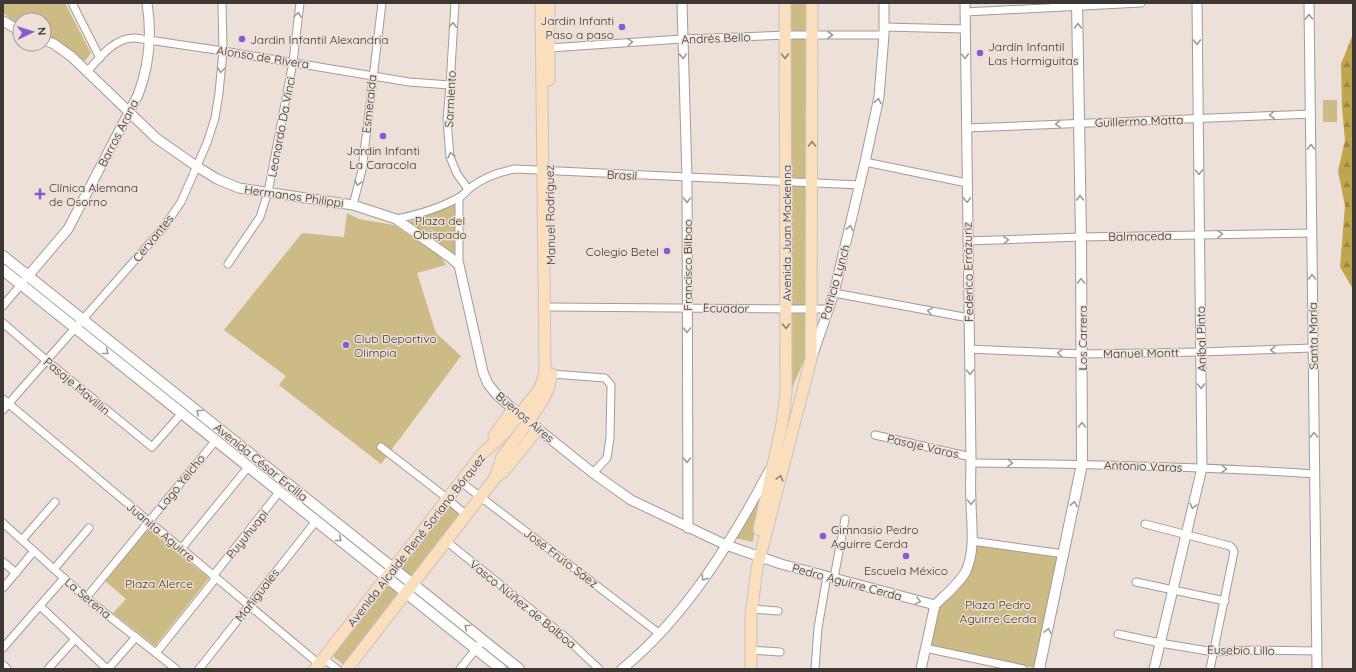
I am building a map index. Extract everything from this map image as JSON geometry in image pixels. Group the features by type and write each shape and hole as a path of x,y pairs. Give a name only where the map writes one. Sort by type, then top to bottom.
{"main road":[{"name":"Manuel Rodríguez","path":"521,415 548,390 552,374 552,307 541,3"},
{"name":"Manuel Rodríguez","path":"521,415 540,388 545,367 549,3"},
{"name":"Avenida Juan Mackenna","path":"755,556 782,424 786,393 785,3"},
{"path":"811,360 812,3"},
{"name":"Los Carrera","path":"1039,669 1082,464 1078,5"},
{"name":"Avenida César Ercilla","path":"3,256 519,669"},
{"name":"Avenida César Ercilla","path":"3,270 501,669"},
{"name":"Patricio Lynch","path":"755,556 811,360"},
{"name":"Avenida Alcalde René Soriano Bórquez","path":"319,664 483,453 521,415"},
{"name":"Avenida Alcalde René Soriano Bórquez","path":"347,669 495,478 502,457 521,415"},
{"path":"495,478 504,470 538,429"},
{"path":"751,669 751,609 755,556"},
{"path":"744,669 746,605 755,556"}],"street":[{"path":"72,3 100,58"},
{"name":"Barros Arana","path":"3,306 68,229 129,113 145,75 150,52 147,3"},
{"name":"Cervantes","path":"3,410 6,401 76,328 164,227 181,202 207,143 215,118 223,51 222,3"},
{"name":"Leonardo Da Vinci","path":"228,264 260,217 268,192 293,62 300,3"},
{"name":"Esmeralda","path":"353,205 362,170 372,76 382,3"},
{"name":"Sarmiento","path":"454,3 447,120 450,157 457,174 468,189"},
{"name":"Francisco Bilbao","path":"682,3 687,178 688,528"},
{"name":"Patricio Lynch","path":"811,360 834,293 879,97 884,31 884,3"},
{"path":"965,8 1141,3"},
{"name":"Aníbal Pinto","path":"1154,669 1202,468 1197,3"},
{"name":"Santa María","path":"1309,3 1317,669"},
{"name":"Federico Errázuriz","path":"935,605 956,585 965,571 970,557 972,540 970,496 971,460 967,241 967,128 964,28 965,8"},
{"path":"3,21 12,26"},
{"name":"Andrés Bello","path":"549,48 682,39 964,28"},
{"name":"Alonso de Rivera","path":"87,72 118,42 125,39 135,38 293,62 409,82 450,85"},
{"name":"Hermanos Philippi","path":"52,43 66,53 87,72 156,138 217,179 239,188 353,205 396,220 417,233 459,265"},
{"name":"Guillermo Matta","path":"967,128 1311,114"},
{"path":"865,162 967,183"},
{"name":"Brasil","path":"396,220 420,214 459,198 468,189 489,176 502,171 546,171 860,185"},
{"name":"Buenos Aires","path":"459,198 459,265 483,372 488,384 538,429 593,473 631,500 726,545 734,551 755,556"},
{"name":"Balmaceda","path":"967,241 1200,234 1312,233"},
{"path":"834,293 969,318"},
{"name":"Ecuador","path":"552,307 828,309"},
{"name":"Pasaje Mavillin","path":"3,323 46,361 152,447 182,413"},
{"name":"Manuel Montt","path":"969,349 1082,354 1312,348"},
{"path":"552,374 605,378 611,386 610,438 606,458 593,473"},
{"name":"Juanita Aguirre","path":"6,401 148,522 319,664 337,669"},
{"name":"Pasaje Varas","path":"875,435 971,460"},
{"name":"Lago Yelcho","path":"86,598 216,440"},
{"path":"381,447 466,515"},
{"name":"Antonio Varas","path":"971,460 1202,468 1315,474"},
{"name":"Avenida Juan Mackenna","path":"622,669 660,634 687,602 726,545 774,462"},
{"path":"181,549 249,466"},
{"name":"José Fruto Sáez","path":"461,482 660,634"},
{"name":"Puyuhuapi","path":"156,653 280,492"},
{"path":"22,540 55,502"},
{"path":"815,669 818,628 845,519"},
{"name":"Mañiguales","path":"199,669 316,521"},
{"name":"La Serena","path":"3,523 86,598 156,653 166,666 176,669"},
{"path":"1145,524 1230,546 1233,549 1234,552 1225,601 1210,669"},
{"path":"54,569 89,528"},
{"path":"972,540 1064,554"},
{"name":"Vasco Núñez de Balboa","path":"446,542 564,636 599,669"},
{"path":"3,588 34,551"},
{"name":"Pedro Aguirre Cerda","path":"755,556 935,605"},
{"path":"3,562 16,573"},
{"path":"3,648 64,578"},
{"path":"1136,582 1225,601"},
{"path":"921,669 935,605"},
{"path":"40,606 108,669 136,637"},
{"path":"751,609 778,612"},
{"name":"Eusebio Lillo","path":"1118,634 1214,652 1254,650 1317,652"},
{"path":"48,669 75,639"},
{"path":"460,669 483,640"},
{"path":"925,648 1022,669"},
{"path":"750,650 780,652"},
{"path":"3,666 6,669"}],"green space":[{"path":"3,3 65,3 91,53 85,61 52,39 52,12 12,12 12,20 3,13"},
{"path":"786,3 809,3 810,347 789,395"},
{"path":"1353,34 1353,289 1340,267 1345,206 1338,171 1345,140 1342,108 1341,64"},
{"path":"1323,100 1337,100 1337,122 1323,122"},
{"name":"Plaza del Obispado","path":"455,205 455,258 409,222"},
{"name":"Club Deportivo Olimpia","path":"347,213 359,219 394,225 441,257 446,265 417,273 436,333 461,356 381,464 279,385 286,376 224,330 302,233 344,237"},
{"path":"758,502 753,542 735,538 752,504"},
{"path":"449,503 462,514 414,577 400,567"},
{"name":"Plaza Alerce","path":"149,529 209,578 155,646 113,613 126,599 104,580"},
{"name":"Plaza Pedro Aguirre Cerda","path":"974,544 1059,557 1034,668 928,645 936,607 957,586"},
{"path":"385,581 400,593 344,665 329,653"}],"place":[{"name":"Jardin Infanti Paso a paso","path":"622,27"},
{"name":"Jardin Infantil Alexandria","path":"242,39"},
{"name":"Jardín Infantil Las Hormiguitas","path":"980,53"},
{"name":"Jardin Infanti La Caracola","path":"383,136"},
{"name":"Clínica Alemana de Osorno","path":"40,194"},
{"name":"Colegio Betel","path":"667,251"},
{"name":"Club Deportivo Olimpia","path":"346,345"},
{"name":"Gimnasio Pedro Aguirre Cerda","path":"823,536"},
{"name":"Escuela México","path":"906,556"}]}
